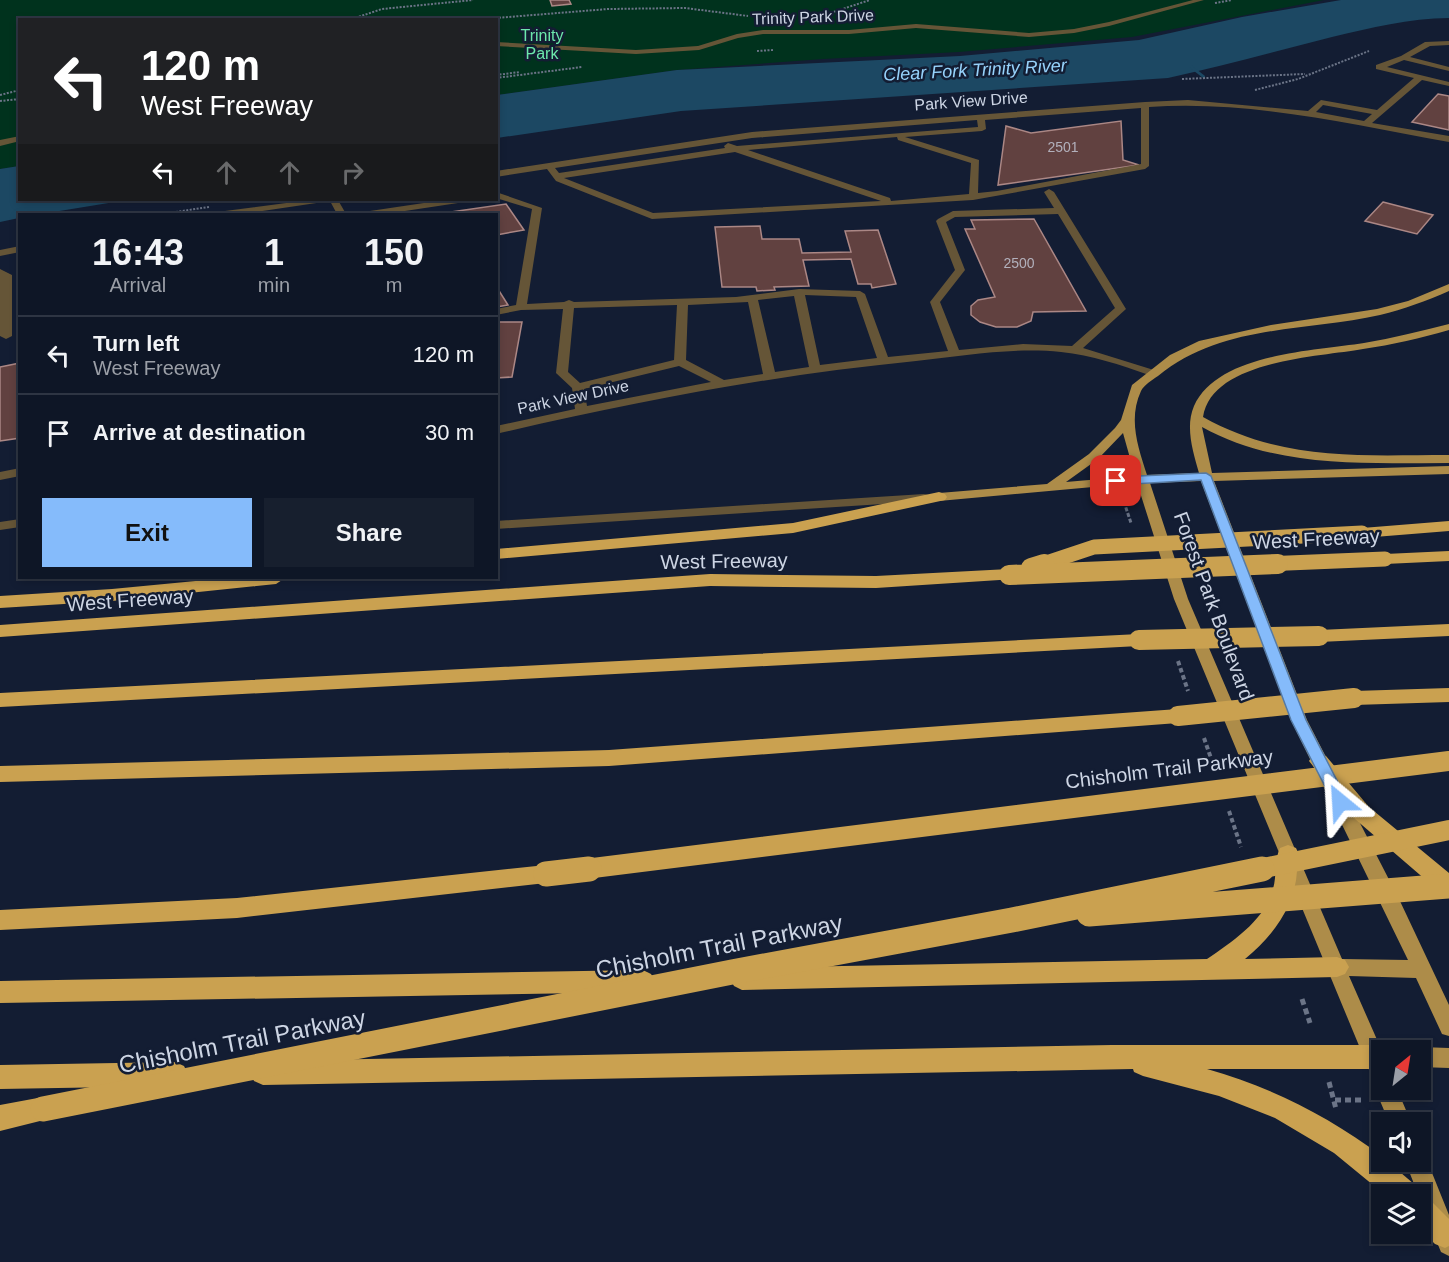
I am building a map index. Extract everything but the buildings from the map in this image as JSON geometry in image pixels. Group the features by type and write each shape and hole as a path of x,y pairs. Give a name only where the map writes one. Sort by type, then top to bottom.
{"highway":[{"path":"498,554 793,528 939,497"},
{"path":"1009,575 1094,547 1362,533 1449,526"},
{"name":"West Freeway","path":"0,631 263,614 710,580 876,582 1449,556"},
{"path":"0,602 112,595 266,579"},
{"path":"0,700 1139,640 1319,636 1449,630"},
{"path":"0,774 609,758 1178,716 1354,698 1449,694"},
{"name":"Chisholm Trail Parkway","path":"0,920 237,908 546,873 1449,760"},
{"path":"1319,761 1362,813 1449,886"},
{"name":"Chisholm Trail Parkway","path":"0,1118 720,975 1012,920 1449,830"},
{"path":"1213,968 1251,942 1267,920 1282,894 1288,854"},
{"path":"1012,920 1449,886"},
{"path":"0,992 345,988 1337,967"},
{"path":"1113,1057 1212,1080 1254,1094 1295,1112 1332,1135 1393,1184"},
{"path":"0,1077 537,1070 1113,1057 1371,1064"},
{"path":"1431,1222 1447,1239"}],"main road":[{"name":"Forest Park Boulevard","path":"1371,1046 1181,599 1142,479 1127,420 1136,387 1174,357 1203,343 1271,328 1378,312 1431,296 1449,286"},
{"name":"Forest Park Boulevard","path":"1449,327 1366,345 1289,357 1248,369 1217,384 1207,394 1197,419 1197,435 1206,476 1291,702 1449,1027"},
{"path":"1197,419 1226,437 1268,451 1324,457 1449,459"},
{"path":"1049,487 1090,462 1113,439 1127,420"},
{"path":"939,497 1142,479 1449,470"},
{"path":"1337,967 1421,969"},
{"path":"1431,1058 1449,1058"},
{"path":"1420,1172 1447,1239"}],"street":[{"name":"Trinity Park Drive","path":"498,44 636,52 699,48 737,36 763,32 849,32 916,27 1029,35 1109,24 1201,0"},
{"path":"1449,43 1428,44 1404,58 1379,67 1449,84"},
{"path":"1404,58 1449,69"},
{"path":"1367,123 1420,77"},
{"path":"1310,114 1321,102 1378,113"},
{"path":"549,166 559,179 652,216 973,197 1145,166 1145,104"},
{"name":"Park View Drive","path":"498,174 713,141 1145,104 1220,104 1310,114 1449,139"},
{"path":"557,176 736,149 982,129 981,117"},
{"path":"893,135 976,162 973,197"},
{"path":"0,143 18,138"},
{"path":"713,141 896,203"},
{"path":"1049,192 1121,309 1074,350"},
{"path":"498,196 537,208 521,307"},
{"path":"232,213 319,201"},
{"path":"376,213 452,201"},
{"path":"954,354 935,302 960,270 941,221 953,214 1061,211"},
{"path":"0,253 18,249"},
{"path":"0,272 7,275 3,337 18,334"},
{"path":"498,312 521,307 569,303 683,301 799,292 860,294 883,360"},
{"path":"799,292 814,370"},
{"path":"752,297 770,377"},
{"path":"681,362 683,301"},
{"path":"569,303 562,373 578,387 580,410"},
{"name":"Park View Drive","path":"498,430 580,410 883,360 1021,349 1074,350 1153,373"},
{"path":"578,387 681,362 725,385"},
{"path":"0,476 18,472"},
{"path":"498,525 939,497"},
{"path":"0,526 18,523"}],"path":[{"path":"355,18 382,9 473,0"},
{"path":"819,15 852,8 870,0"},
{"path":"496,18 608,9 685,8 750,16"},
{"path":"1250,91 1284,85 1362,54"},
{"path":"1182,79 1308,74"},
{"path":"0,94 18,90"},
{"path":"0,100 18,99"},
{"path":"1302,999 1310,1023"},
{"path":"1328,1078 1335,1100 1338,1121"},
{"path":"1335,1100 1365,1100"}],"green space":[{"name":"Trinity Park","path":"0,0 1324,0 1132,37 959,52 677,70 498,95 498,18 18,18 18,166 0,169"}],"water":[{"name":"Clear Fork Trinity River","path":"1341,0 1449,0 1449,18 1376,27 1168,78 681,111 498,138 498,95 677,70 960,56 1139,40 1242,17"},
{"path":"18,166 18,201 121,201 47,213 18,213 18,218 0,222 0,169"}],"waterway":[{"path":"1190,66 1204,77"}],"route":[{"path":"1116,481 1206,476 1252,602 1299,720 1340,802"}]}
